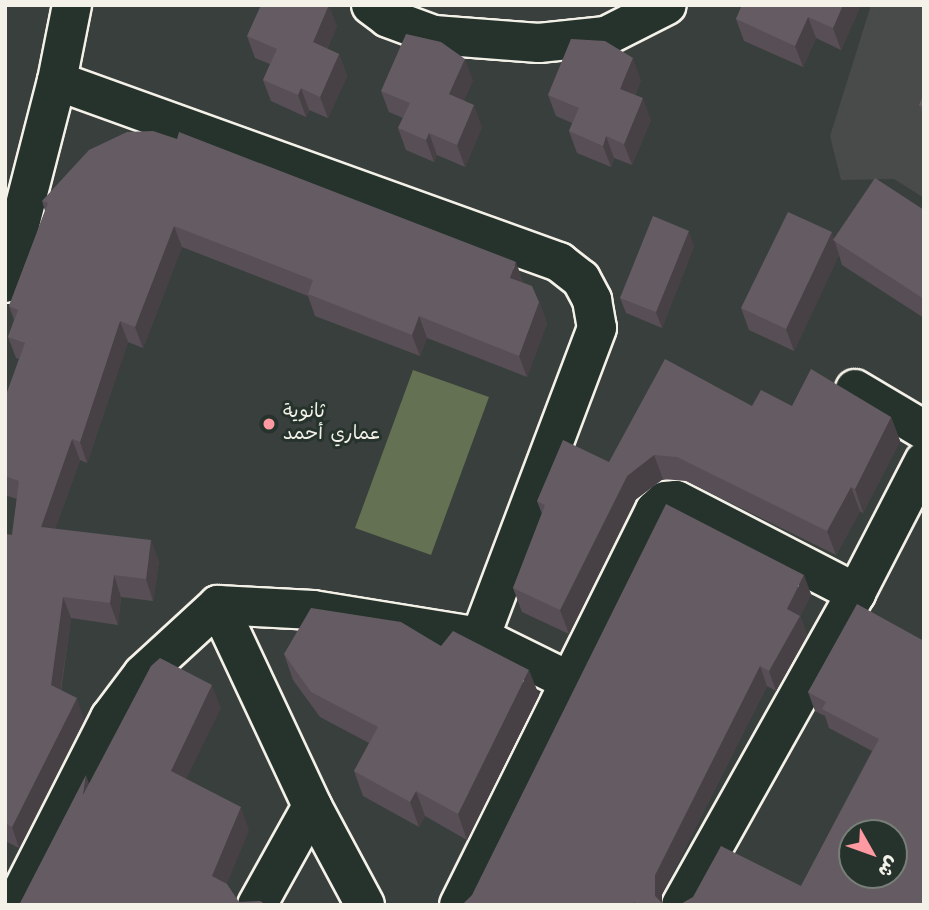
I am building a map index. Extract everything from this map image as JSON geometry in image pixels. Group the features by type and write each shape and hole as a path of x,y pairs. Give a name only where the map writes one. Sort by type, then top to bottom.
{"street":[{"path":"5,283 57,80 72,5"},
{"path":"371,5 388,18 434,35 540,43 606,36 667,5"},
{"path":"57,80 559,262 581,279 592,300 597,328 480,637"},
{"path":"855,389 924,429"},
{"path":"681,905 856,593 924,461"},
{"path":"459,905 654,510 665,501 676,500 856,593"},
{"path":"218,605 312,806 365,905"},
{"path":"15,905 110,718 144,674 218,605 313,610 480,637 569,681"},
{"path":"257,905 312,806"}],"shaded area":[{"path":"871,5 924,5 924,198 894,179 841,180 830,136"}],"green space":[{"path":"413,370 489,397 431,555 355,528"}],"building":[{"path":"261,5 329,5 313,42 339,54 320,97 301,88 298,95 263,80 277,49 247,36"},
{"path":"742,5 843,5 833,28 808,17 795,46 736,19"},
{"path":"406,34 441,42 465,59 449,94 474,105 457,145 429,133 426,140 398,128 410,103 381,91"},
{"path":"571,39 605,41 633,58 620,89 643,98 624,144 606,136 603,146 569,131 579,108 548,95"},
{"path":"924,94 924,107 919,105"},
{"path":"153,131 177,139 179,132 516,262 510,278 532,286 539,302 519,356 419,316 412,335 308,294 313,280 174,226 135,327 120,321 80,442 72,439 41,527 151,540 146,579 114,575 110,603 63,597 51,685 77,698 12,827 5,823 5,534 12,535 19,481 5,476 5,398 25,343 8,337 18,310 9,306 48,203 42,201 89,150 127,132"},
{"path":"875,178 924,210 924,299 833,240"},
{"path":"788,212 832,232 786,329 741,308"},
{"path":"653,216 689,231 656,312 620,298"},
{"path":"665,359 752,406 761,390 792,406 811,369 891,417 855,489 851,487 827,531 677,457 654,455 627,476 560,610 513,588 545,505 537,501 563,440 609,462"},
{"path":"666,504 804,575 787,609 800,616 769,671 760,666 655,875 655,896 664,905 640,905 634,902 632,905 458,905 472,895"},
{"path":"857,604 924,641 924,905 679,905 693,897 721,846 801,886 879,739 822,709 826,702 808,692"},
{"path":"311,608 401,622 441,646 453,631 529,670 458,814 416,791 410,802 354,771 378,727 311,692 284,654"},
{"path":"160,658 212,685 171,771 241,807 212,876 227,884 239,902 260,901 267,905 19,905 86,775 83,795 151,666"}],"place":[{"name":"ثانوية عماري أحمد","path":"269,424"}]}
